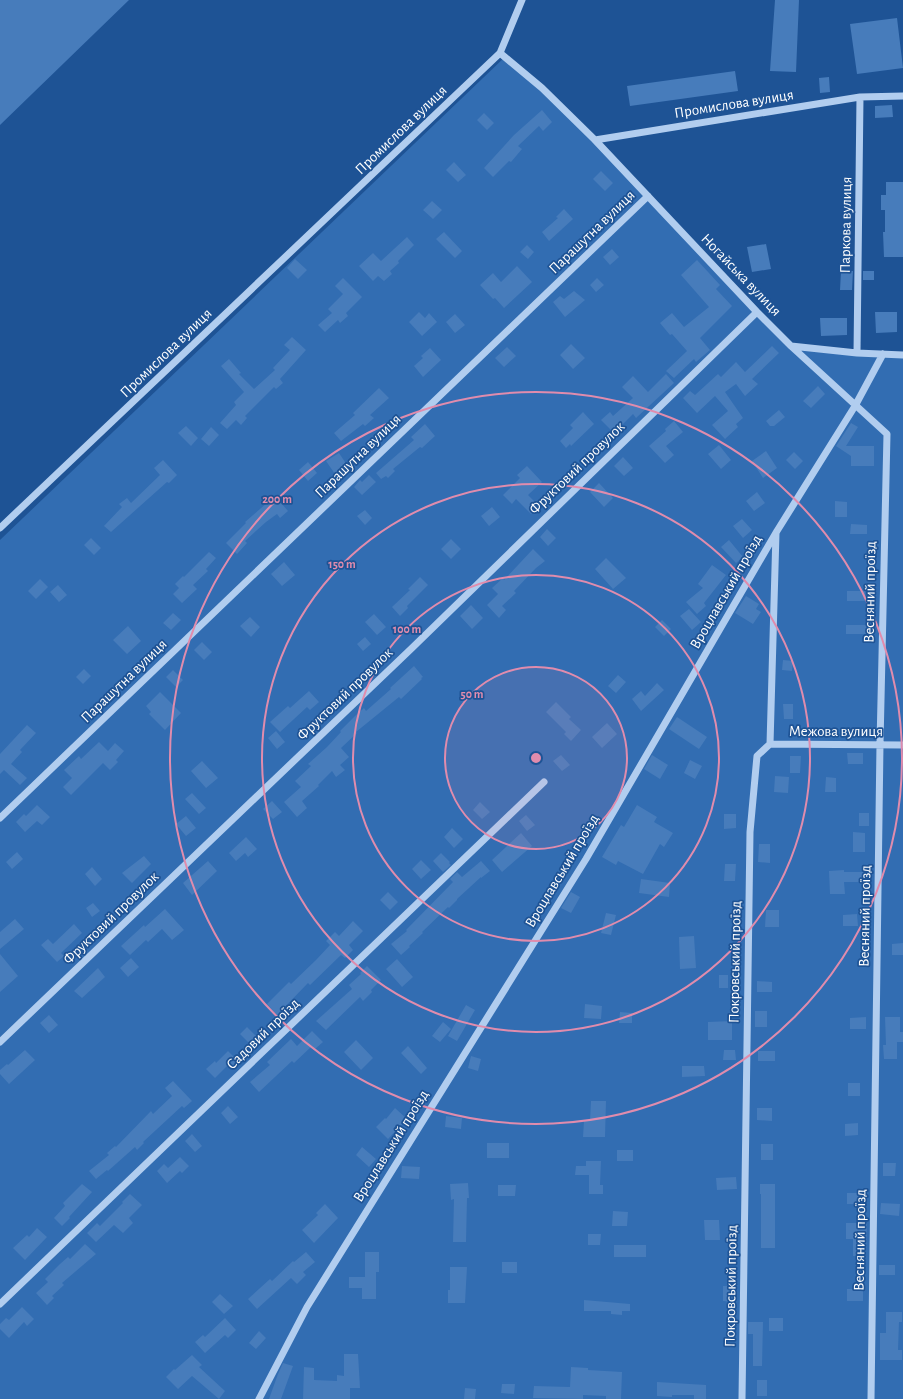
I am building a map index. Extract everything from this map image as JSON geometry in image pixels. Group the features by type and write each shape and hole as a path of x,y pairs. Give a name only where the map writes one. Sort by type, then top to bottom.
{"street":[{"path":"522,0 500,53 542,88 595,140"},
{"name":"Промислова вулиця","path":"0,528 500,53"},
{"name":"Промислова вулиця","path":"595,140 860,97 903,96"},
{"name":"Паркова вулиця","path":"857,353 860,97"},
{"name":"Ногайська вулиця","path":"595,140 757,312 791,346 887,434"},
{"name":"Парашутна вулиця","path":"0,818 648,196"},
{"name":"Фруктовий провулок","path":"0,1042 412,648 757,312"},
{"path":"791,346 857,353 903,355"},
{"name":"Вроцлавський проїзд","path":"259,1399 306,1307 586,859 776,531 855,406 884,354"},
{"name":"Весняний проїзд","path":"871,1399 880,744 887,434"},
{"path":"770,744 776,531"},
{"name":"Межова вулиця","path":"770,744 903,745"},
{"name":"Покровський проїзд","path":"742,1399 750,832 757,756 770,744"},
{"name":"Садовий проїзд","path":"0,1304 544,782"}],"shaded area":[{"path":"506,56 542,88 791,346 903,355 903,1399 0,1399 0,540"}],"building":[{"path":"0,0 129,0 0,125"},
{"path":"775,0 799,0 796,72 770,71"},
{"path":"897,18 903,68 857,74 850,24"},
{"path":"735,71 738,91 630,106 627,86"},
{"path":"829,77 830,92 820,93 819,78"},
{"path":"892,105 893,117 875,118 875,106"},
{"path":"542,110 552,122 543,131 539,126 518,146 522,149 511,162 509,161 493,177 484,168 514,135"},
{"path":"484,113 494,123 487,130 477,120"},
{"path":"454,162 466,175 458,182 446,170"},
{"path":"601,171 613,183 605,191 593,179"},
{"path":"886,182 903,182 903,257 884,257 883,232 885,232 885,210 881,210 881,195 886,195"},
{"path":"432,201 442,210 433,219 423,210"},
{"path":"564,209 573,219 549,241 542,232 558,218 556,217"},
{"path":"444,232 462,251 455,258 436,239"},
{"path":"407,237 414,245 398,261 399,263 390,271 392,274 384,281 378,276 373,281 359,266 373,253 381,261"},
{"path":"766,244 771,269 752,272 747,247"},
{"path":"527,245 534,252 528,259 520,252"},
{"path":"612,249 619,257 610,265 603,257"},
{"path":"295,259 307,270 298,279 287,268"},
{"path":"697,260 720,285 716,289 732,306 700,338 710,350 696,362 694,359 674,378 666,371 687,351 660,323 672,313 684,327 709,307 681,275"},
{"path":"517,266 532,282 504,308 480,285 493,273 501,282"},
{"path":"841,271 853,271 852,290 840,290"},
{"path":"863,271 874,271 874,280 863,280"},
{"path":"343,278 362,297 346,313 348,316 340,323 338,320 325,332 318,325 332,313 328,309 343,294 335,286"},
{"path":"597,278 604,285 596,292 590,285"},
{"path":"574,291 585,300 565,317 553,302 560,296 564,299"},
{"path":"419,312 425,318 429,313 437,322 422,336 409,322"},
{"path":"875,312 897,312 897,332 876,333"},
{"path":"455,314 465,325 455,333 446,322"},
{"path":"820,318 847,318 847,335 821,336"},
{"path":"292,337 306,350 280,379 283,383 276,389 274,387 245,416 247,418 241,425 236,420 227,429 220,423 236,405 234,402 244,392 221,366 229,359 241,373 239,374 254,389 275,370 273,368 290,350 284,345"},
{"path":"571,344 585,358 573,369 560,355"},
{"path":"772,346 779,353 752,379 758,384 745,396 736,384 725,392 743,418 736,424 738,427 725,439 712,425 728,411 715,396 697,413 683,398 690,391 695,395 718,374 721,377 736,362 745,372"},
{"path":"507,347 516,356 504,367 495,358"},
{"path":"430,348 441,360 423,377 414,366 423,358 421,356"},
{"path":"666,374 674,383 636,418 633,414 614,433 601,420 610,412 613,416 633,398 622,387 633,376 648,392"},
{"path":"818,386 825,394 811,408 803,401"},
{"path":"379,388 389,398 370,415 374,418 365,426 363,424 341,441 334,433 355,415 353,413"},
{"path":"779,410 785,417 774,426 770,426 766,421"},
{"path":"583,412 594,424 571,446 570,444 566,448 560,441 573,428 570,425"},
{"path":"674,421 683,432 666,446 674,455 665,463 649,446 666,431 665,429"},
{"path":"851,423 858,427 846,446 874,446 874,466 851,466 851,456 836,446"},
{"path":"425,424 435,436 422,448 420,447 393,469 395,471 388,478 386,476 381,479 376,473 414,440 411,437"},
{"path":"186,426 198,438 191,446 178,433"},
{"path":"211,427 219,435 209,446 201,439"},
{"path":"719,445 731,460 721,469 708,454"},
{"path":"766,451 777,468 763,478 752,461"},
{"path":"794,452 803,461 795,469 786,460"},
{"path":"339,453 347,465 335,474 326,461"},
{"path":"623,457 633,468 624,476 614,466"},
{"path":"163,460 177,475 169,483 167,482 111,532 104,526 122,507 119,504 127,498 131,503 160,475 154,468"},
{"path":"308,462 317,473 308,481 299,470"},
{"path":"527,466 542,482 528,495 539,506 531,514 516,499 512,504 503,495 520,478 517,475"},
{"path":"369,475 376,482 362,495 354,487 360,480 362,482"},
{"path":"599,483 613,498 604,507 590,492"},
{"path":"757,492 765,503 754,511 746,501"},
{"path":"275,496 288,511 280,518 277,514 266,522 245,541 247,543 237,554 226,543 246,523 245,522"},
{"path":"835,501 847,502 847,517 835,517"},
{"path":"492,507 500,517 489,526 481,516"},
{"path":"365,510 372,518 365,525 357,516"},
{"path":"742,519 752,530 743,538 733,526"},
{"path":"851,524 867,525 867,534 850,534"},
{"path":"547,529 556,538 548,546 540,537"},
{"path":"91,538 101,548 94,555 84,545"},
{"path":"451,539 461,549 451,559 441,549"},
{"path":"729,540 743,557 736,563 721,547"},
{"path":"533,549 545,561 536,568 514,591 516,593 502,606 506,610 499,618 487,605 498,594 492,588 503,578 504,580"},
{"path":"209,552 216,558 206,569 208,571 193,585 197,589 182,603 173,594 179,588 175,584"},
{"path":"606,558 626,578 613,589 595,569"},
{"path":"284,562 295,575 282,586 271,574"},
{"path":"712,565 726,575 704,603 706,606 697,614 686,602 703,588 698,584"},
{"path":"420,577 428,585 407,606 408,608 400,616 392,607 410,590 408,589"},
{"path":"40,579 48,587 36,599 28,591"},
{"path":"58,585 67,595 59,602 50,592"},
{"path":"847,591 865,591 865,601 847,601"},
{"path":"746,596 759,604 756,609 761,612 753,624 735,613"},
{"path":"471,605 483,618 472,629 460,616"},
{"path":"689,609 701,622 692,630 680,616"},
{"path":"173,613 181,620 171,630 163,623"},
{"path":"374,614 386,627 377,635 365,622"},
{"path":"250,617 260,627 251,637 240,626"},
{"path":"662,620 671,629 664,636 655,627"},
{"path":"846,625 871,625 871,634 846,634"},
{"path":"128,626 141,641 127,654 113,640"},
{"path":"365,637 371,644 363,651 357,644"},
{"path":"202,642 212,652 204,660 194,650"},
{"path":"783,660 793,661 792,671 782,670"},
{"path":"414,666 423,677 421,678 422,679 401,699 399,697 356,732 357,733 341,748 349,757 340,765 345,770 336,777 332,771 318,785 319,786 302,801 307,808 297,817 284,802 301,787 295,781 311,766 308,764 327,747 355,716 364,708 366,711"},
{"path":"84,669 91,676 83,684 76,677"},
{"path":"173,670 183,680 176,687 166,677"},
{"path":"618,675 626,682 616,693 608,686"},
{"path":"657,683 664,690 641,711 632,699 641,691 645,696"},
{"path":"309,691 319,702 310,710 307,707 280,732 270,722 288,706 290,708"},
{"path":"160,692 181,713 165,730 149,714 151,712 146,706"},
{"path":"556,702 571,717 569,719 581,730 571,741 564,734 566,732 546,712"},
{"path":"783,704 793,704 793,719 784,719"},
{"path":"677,717 707,737 699,749 669,729"},
{"path":"607,723 617,734 602,748 592,737"},
{"path":"27,725 36,733 20,750 22,752 11,764 27,778 20,785 4,770 0,774 0,754"},
{"path":"276,731 285,742 277,749 268,738"},
{"path":"99,742 108,751 115,743 124,751 116,760 118,762 110,770 103,763 71,795 63,787 72,778 64,770 79,756 81,759"},
{"path":"847,753 863,753 863,764 848,764"},
{"path":"561,755 570,765 562,771 553,761"},
{"path":"652,755 668,765 660,779 644,769"},
{"path":"790,756 801,756 800,773 790,773"},
{"path":"690,760 702,766 695,779 684,773"},
{"path":"202,761 218,778 206,788 191,771"},
{"path":"775,776 789,777 788,793 774,792"},
{"path":"826,777 836,778 836,792 825,792"},
{"path":"192,793 206,808 199,814 185,799"},
{"path":"272,801 282,812 273,819 263,809"},
{"path":"480,802 490,812 482,819 473,810"},
{"path":"37,805 50,817 42,825 37,821 25,832 16,822 24,814 26,816"},
{"path":"637,805 657,817 654,822 673,833 664,847 660,844 643,874 618,861 616,865 602,857 621,825 624,827"},
{"path":"859,813 869,813 869,826 859,826"},
{"path":"724,814 736,814 736,828 724,829"},
{"path":"526,815 535,825 527,831 519,821"},
{"path":"186,816 196,828 186,836 176,824"},
{"path":"452,828 463,839 454,848 444,837"},
{"path":"853,832 865,833 865,852 853,852"},
{"path":"521,833 532,846 502,872 492,860"},
{"path":"246,837 257,849 248,857 245,853 236,861 229,853"},
{"path":"759,844 770,844 770,863 758,862"},
{"path":"17,852 23,859 12,869 6,862"},
{"path":"441,853 451,865 443,872 433,861"},
{"path":"144,856 151,864 132,883 122,873"},
{"path":"421,860 431,870 421,879 412,869"},
{"path":"208,861 217,871 192,895 183,883"},
{"path":"481,861 490,871 481,877 449,908 448,907 401,955 391,944 407,931 406,930 453,882 450,879 457,872 462,877"},
{"path":"725,864 736,864 735,881 724,881"},
{"path":"92,867 102,879 95,886 85,874"},
{"path":"844,870 844,872 864,872 864,882 844,882 845,894 830,894 829,871"},
{"path":"641,879 670,883 669,897 639,893"},
{"path":"388,892 398,902 390,910 380,900"},
{"path":"571,892 580,897 571,913 561,908"},
{"path":"93,903 100,911 92,917 86,908"},
{"path":"165,909 184,930 172,940 162,929 148,942 146,940 130,955 121,946 144,925 145,927"},
{"path":"766,910 779,910 779,927 765,927"},
{"path":"606,913 616,915 611,935 601,933"},
{"path":"857,914 858,926 843,926 843,915"},
{"path":"15,919 24,929 0,949 0,932"},
{"path":"353,921 363,931 349,945 353,950 345,958 341,955 310,985 308,983 277,1015 267,1004 289,982 291,984 316,960 330,945 326,941 335,932 339,936"},
{"path":"74,924 82,933 61,953 64,956 57,962 41,945 48,939 53,944"},
{"path":"694,936 696,968 680,969 679,937"},
{"path":"903,943 903,955 892,955 892,944"},
{"path":"0,954 18,976 0,992"},
{"path":"131,958 139,967 128,977 120,968"},
{"path":"397,959 413,977 402,987 386,969"},
{"path":"367,966 381,980 363,1001 360,997 326,1030 316,1021 352,989 349,985"},
{"path":"98,968 105,977 82,998 74,991"},
{"path":"719,975 728,975 728,988 719,988"},
{"path":"757,981 772,982 772,992 757,992"},
{"path":"585,1004 602,1006 601,1019 584,1018"},
{"path":"466,1005 475,1010 457,1041 448,1036"},
{"path":"755,1011 767,1011 767,1027 755,1027"},
{"path":"620,1012 632,1013 632,1023 619,1023"},
{"path":"49,1015 58,1025 49,1033 40,1023"},
{"path":"866,1017 866,1029 850,1029 850,1018"},
{"path":"885,1017 900,1017 900,1032 903,1032 903,1042 897,1042 897,1059 884,1059 883,1045 886,1045"},
{"path":"732,1021 732,1040 708,1040 708,1022"},
{"path":"443,1022 451,1029 440,1042 432,1036"},
{"path":"247,1027 257,1037 250,1044 240,1034"},
{"path":"312,1031 323,1042 315,1049 312,1046 294,1063 292,1061 259,1092 250,1082 270,1065 267,1062 291,1039 297,1046"},
{"path":"356,1040 373,1058 361,1070 344,1052"},
{"path":"408,1046 427,1068 421,1074 401,1053"},
{"path":"25,1050 35,1060 9,1084 0,1074 0,1070"},
{"path":"724,1050 735,1050 736,1060 723,1060"},
{"path":"228,1051 238,1061 230,1069 227,1066 215,1078 206,1069 215,1061 216,1063"},
{"path":"758,1051 775,1051 775,1061 758,1061"},
{"path":"471,1056 481,1059 478,1071 468,1068"},
{"path":"682,1066 704,1066 705,1076 682,1077"},
{"path":"173,1081 192,1101 184,1108 182,1106 143,1142 144,1143 137,1150 135,1147 108,1171 107,1170 96,1179 89,1171 109,1155 107,1153 115,1146 116,1147 151,1111 153,1114 172,1096 165,1088"},
{"path":"848,1083 860,1083 860,1096 848,1096"},
{"path":"591,1101 606,1101 605,1137 583,1137 584,1121 590,1121"},
{"path":"228,1106 238,1117 230,1124 221,1113"},
{"path":"395,1108 407,1119 388,1139 376,1127 385,1118 386,1119"},
{"path":"757,1108 772,1108 772,1121 757,1120"},
{"path":"446,1116 462,1118 461,1129 445,1127"},
{"path":"858,1123 858,1135 845,1136 845,1124"},
{"path":"192,1134 202,1146 195,1152 185,1141"},
{"path":"487,1143 509,1143 509,1158 487,1158"},
{"path":"761,1144 773,1144 773,1160 761,1160"},
{"path":"362,1147 376,1159 369,1167 356,1155"},
{"path":"617,1150 633,1150 633,1161 617,1161"},
{"path":"180,1157 189,1166 182,1173 180,1171 167,1183 157,1171 164,1164 168,1168"},
{"path":"586,1161 601,1161 600,1185 603,1185 603,1194 589,1194 589,1175 575,1175 576,1166 586,1166"},
{"path":"883,1163 896,1163 895,1176 883,1176"},
{"path":"402,1166 420,1167 419,1179 401,1178"},
{"path":"736,1177 737,1189 717,1190 716,1178"},
{"path":"468,1183 469,1198 467,1198 466,1242 453,1242 454,1199 451,1200 450,1184"},
{"path":"82,1184 92,1192 62,1226 54,1218 65,1206 63,1203"},
{"path":"760,1184 775,1184 775,1248 761,1248"},
{"path":"498,1185 516,1185 515,1196 498,1196"},
{"path":"847,1193 864,1193 864,1204 847,1204"},
{"path":"130,1194 142,1205 129,1218 133,1223 123,1233 114,1225 96,1242 87,1233 97,1223 100,1226"},
{"path":"881,1203 900,1204 899,1216 880,1214"},
{"path":"325,1204 338,1218 314,1243 302,1230 318,1215 316,1213"},
{"path":"613,1211 628,1212 627,1226 612,1226"},
{"path":"704,1220 719,1220 720,1240 705,1240"},
{"path":"846,1223 867,1223 866,1256 853,1256 853,1239 846,1239"},
{"path":"37,1228 47,1237 25,1260 13,1248 27,1235 29,1237"},
{"path":"588,1234 601,1234 600,1245 588,1245"},
{"path":"85,1244 96,1254 62,1283 64,1285 52,1296 54,1298 47,1305 36,1293 48,1282 45,1279 60,1264 68,1257 70,1259"},
{"path":"614,1245 646,1245 646,1257 614,1257"},
{"path":"306,1252 315,1262 303,1272 306,1275 297,1284 291,1278 257,1309 248,1299 270,1279 272,1281 293,1261 294,1262"},
{"path":"365,1252 379,1252 379,1272 376,1272 376,1299 362,1299 362,1288 349,1288 349,1277 365,1277"},
{"path":"502,1262 517,1262 517,1273 502,1273"},
{"path":"879,1265 895,1265 895,1275 879,1275"},
{"path":"450,1267 467,1267 465,1303 448,1303 448,1290 450,1290"},
{"path":"723,1286 734,1286 734,1302 723,1301"},
{"path":"847,1289 863,1289 863,1301 847,1301"},
{"path":"220,1294 233,1306 224,1314 212,1302"},
{"path":"584,1300 630,1304 630,1311 622,1311 622,1315 611,1314 611,1311 584,1311"},
{"path":"22,1307 34,1319 27,1326 24,1322 9,1338 0,1329 0,1324 6,1318 9,1320"},
{"path":"886,1312 902,1312 902,1322 899,1322 898,1350 902,1350 902,1360 880,1360 880,1333 886,1333"},
{"path":"225,1318 236,1330 228,1338 225,1335 205,1353 195,1342 203,1335 205,1337"},
{"path":"769,1318 783,1318 783,1331 769,1331"},
{"path":"748,1322 763,1322 762,1366 753,1366 753,1334 748,1334"},
{"path":"259,1331 266,1338 256,1349 249,1343"},
{"path":"344,1354 358,1354 360,1388 350,1388 350,1399 303,1399 304,1367 314,1368 314,1380 337,1381 337,1375 344,1376"},
{"path":"192,1355 202,1365 199,1367 225,1391 219,1399 192,1376 178,1389 166,1377"},
{"path":"283,1363 293,1366 281,1399 269,1399 278,1374"},
{"path":"571,1367 588,1368 588,1370 622,1372 621,1399 606,1399 606,1396 583,1395 583,1399 533,1398 534,1386 570,1387"},
{"path":"757,1380 767,1380 767,1396 757,1396"},
{"path":"657,1382 706,1385 706,1399 694,1399 694,1395 672,1395 672,1397 657,1396"},
{"path":"502,1384 515,1384 514,1394 501,1393"},
{"path":"465,1388 476,1389 475,1399 464,1399"}]}
